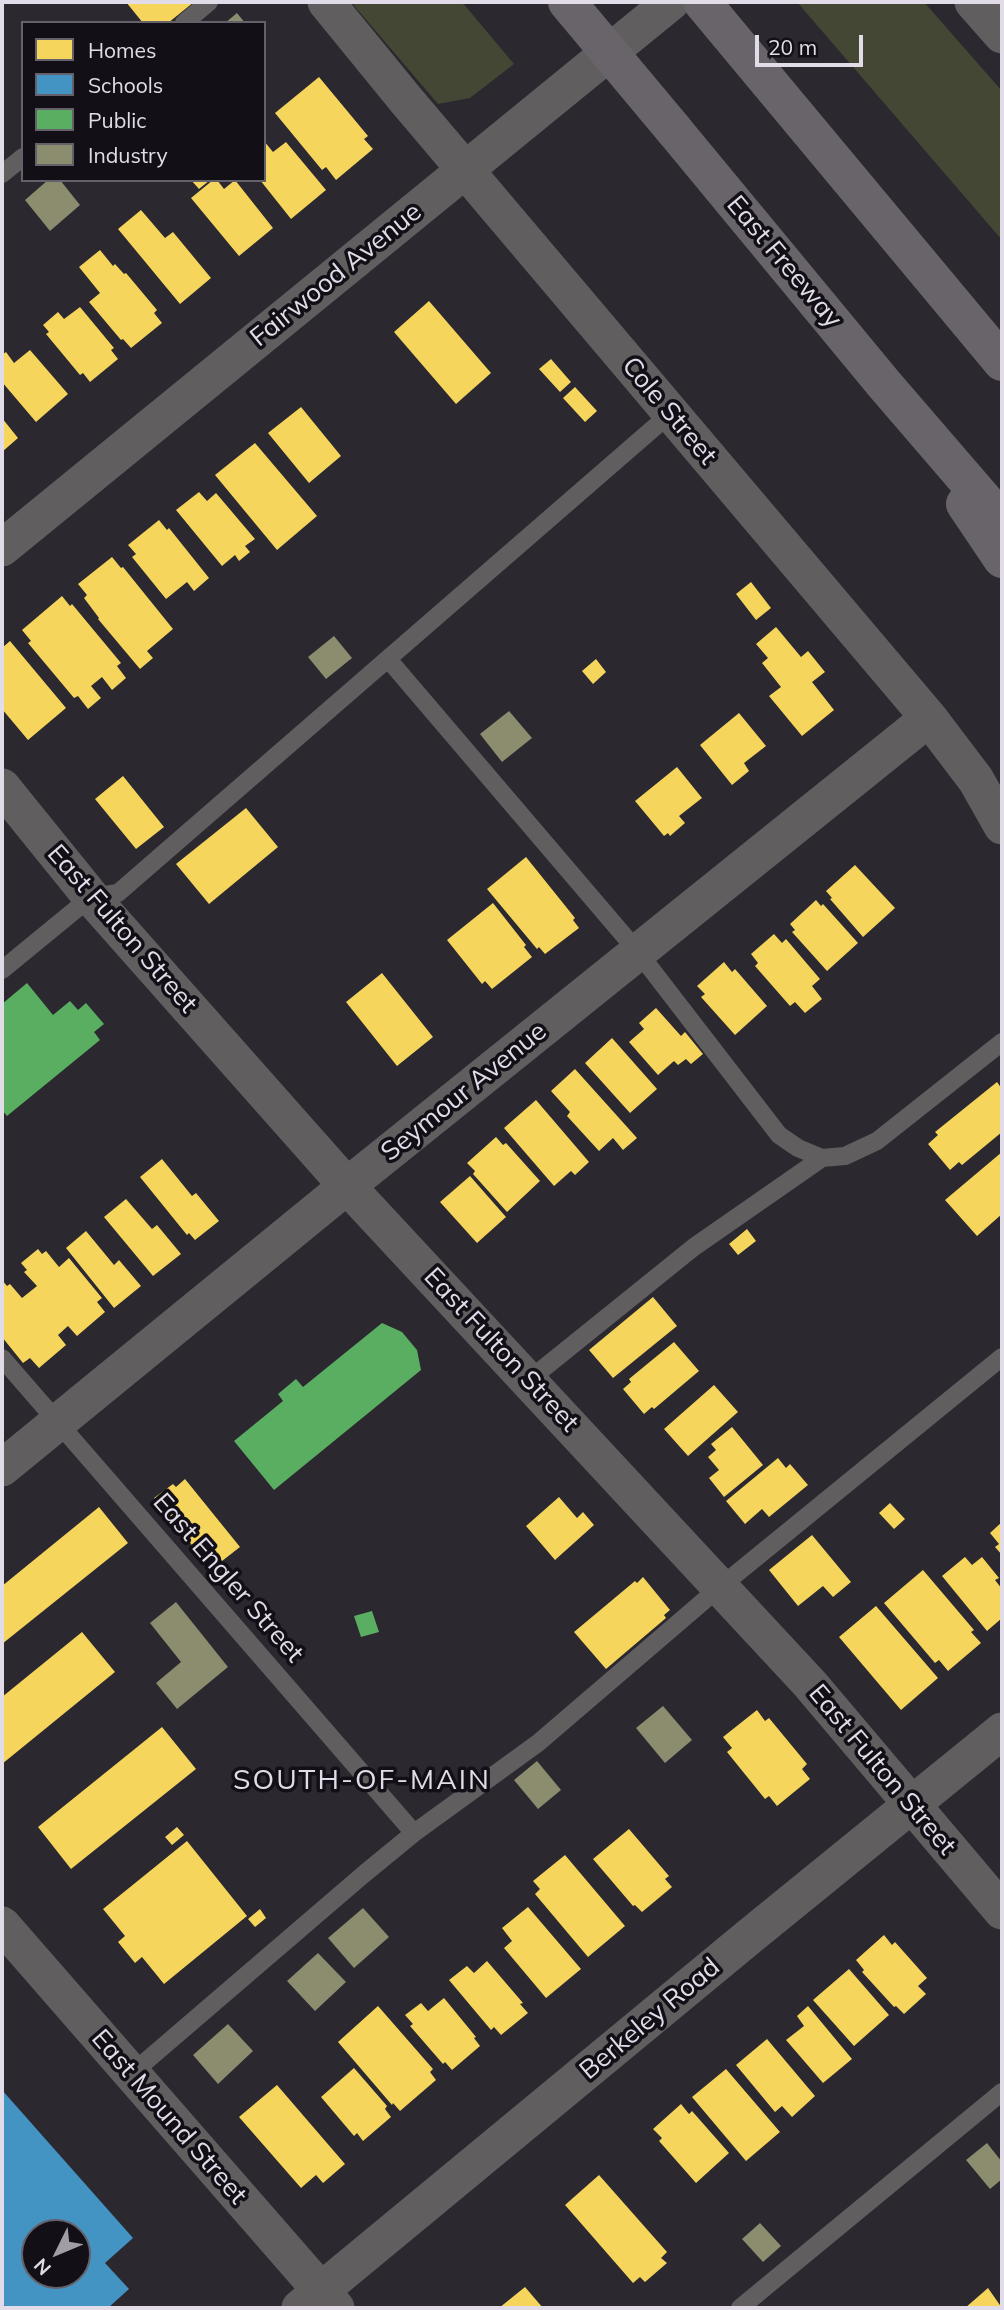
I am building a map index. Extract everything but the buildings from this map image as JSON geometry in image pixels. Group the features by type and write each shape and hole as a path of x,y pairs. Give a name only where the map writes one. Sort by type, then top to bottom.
{"highway":[{"name":"East Freeway","path":"567,2 884,384 1002,521"},
{"path":"702,2 1002,362"},
{"path":"834,160 1002,335"},
{"path":"884,384 1002,559"}],"street":[{"name":"Cole Street","path":"326,2 929,718 976,780 1002,826"},
{"name":"Fairwood Avenue","path":"2,548 671,2"},
{"path":"973,2 1002,35"},
{"name":"Seymour Avenue","path":"2,1468 347,1186 929,718"},
{"name":"East Fulton Street","path":"2,787 91,897 347,1186 810,1684 1002,1912"},
{"name":"Berkeley Road","path":"319,2303 1002,1731"},
{"name":"East Mound Street","path":"2,1925 131,2074 319,2303"}],"lane":[{"path":"186,21 209,2"},
{"path":"2,174 21,159"},
{"path":"2,970 91,897 118,893 671,413"},
{"path":"388,659 638,952 779,1135 798,1148 822,1158 845,1156 877,1141 1002,1042"},
{"path":"529,1380 694,1247 822,1158"},
{"path":"131,2074 414,1833 538,1743 720,1587 1002,1357"},
{"name":"East Engler Street","path":"2,1358 414,1833"},
{"path":"740,2308 1002,2092"}],"green space":[{"path":"351,2 462,2 514,64 470,98 438,104"},
{"path":"797,2 924,2 1002,91 1002,240"}],"district":[{"name":"SOUTH-OF-MAIN","path":"362,1781"}]}
